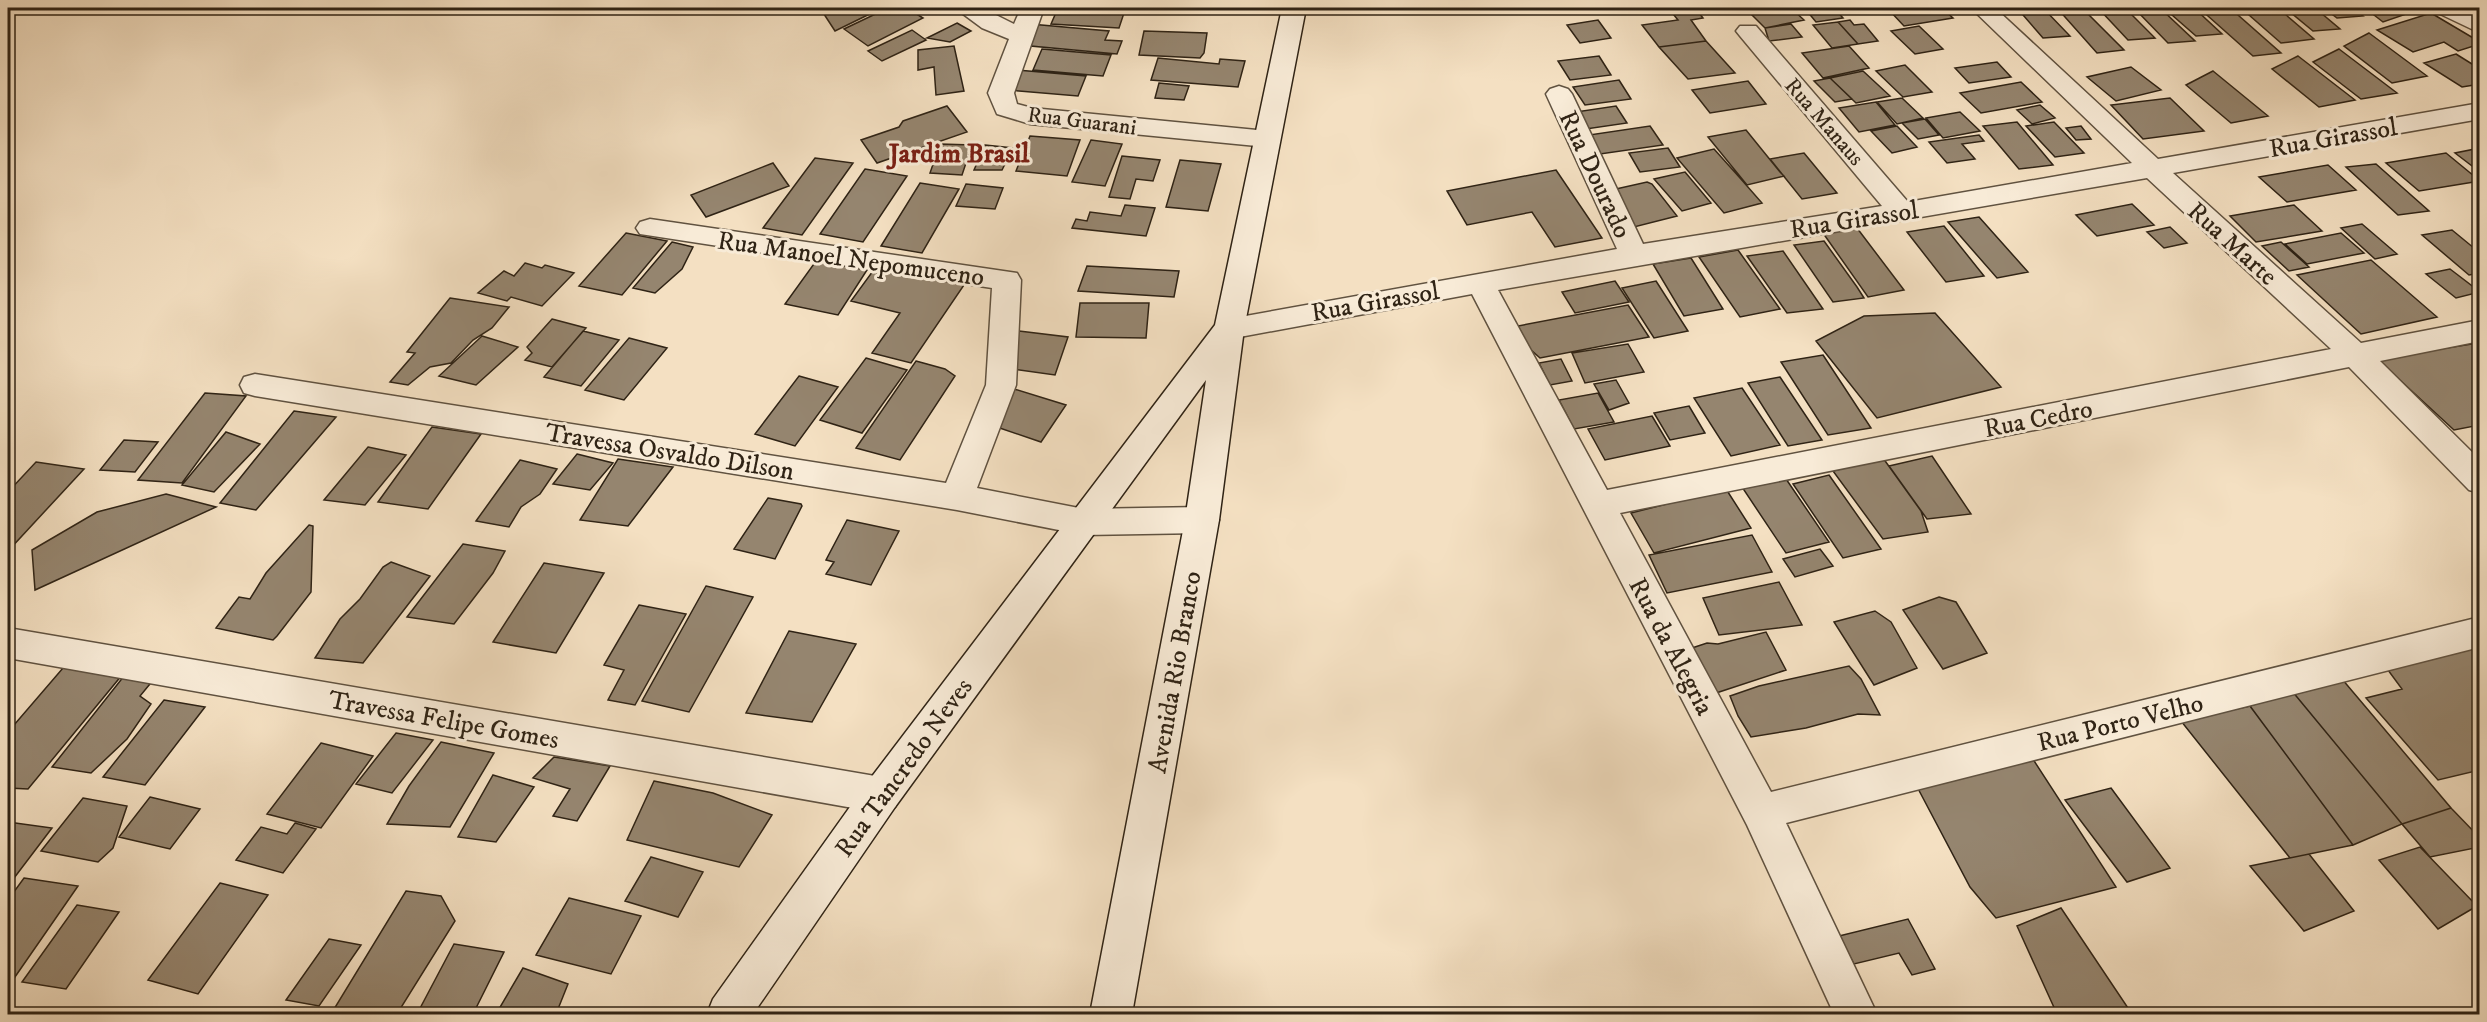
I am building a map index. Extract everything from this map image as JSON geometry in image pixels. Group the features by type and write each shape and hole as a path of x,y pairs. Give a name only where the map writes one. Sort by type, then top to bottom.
{"street":[{"path":"967,8 990,23 1020,35"},
{"name":"Rua Guarani","path":"1032,8 1020,35 1001,93 1006,109 1030,116 1267,139"},
{"name":"Avenida Rio Branco","path":"1111,1014 1202,520 1229,329 1294,8"},
{"name":"Rua Marte","path":"1982,8 2356,355 2480,481"},
{"path":"2446,8 2480,26"},
{"name":"Rua Manaus","path":"1748,31 1902,212"},
{"name":"Rua Dourado","path":"1559,94 1634,255"},
{"name":"Rua Girassol","path":"1229,329 1479,282 1902,212 2480,111"},
{"name":"Rua Manoel Nepomuceno","path":"650,228 962,276 1007,280 1001,385 957,497"},
{"name":"Rua da Alegria","path":"1479,282 1761,812 1856,1014"},
{"name":"Rua Tancredo Neves","path":"728,1014 881,795 1229,329"},
{"name":"Rua Cedro","path":"1597,505 2480,330"},
{"name":"Travessa Osvaldo Dilson","path":"255,385 957,497 1084,522"},
{"path":"1084,522 1202,520"},
{"name":"Rua Porto Velho","path":"1761,812 2480,632"},
{"name":"Travessa Felipe Gomes","path":"8,643 881,795"}],"building":[{"path":"830,8 882,8 835,31 822,11"},
{"path":"888,8 907,8 923,18 868,46 844,29"},
{"path":"1058,8 1124,13 1119,28 1051,24"},
{"path":"1170,8 1266,8 1265,14"},
{"path":"1695,8 1703,18 1691,20 1706,41 1659,47 1642,25 1678,20 1669,9"},
{"path":"1745,8 1791,8 1804,20 1765,28"},
{"path":"1834,8 1843,18 1816,22 1807,11"},
{"path":"1860,8 1888,8 1889,10 1865,14"},
{"path":"1942,8 1953,18 1904,26 1889,10"},
{"path":"2017,8 2043,8 2070,36 2043,38"},
{"path":"2057,8 2082,8 2124,50 2097,53"},
{"path":"2098,8 2125,8 2155,38 2128,40"},
{"path":"2134,8 2160,8 2195,41 2168,43"},
{"path":"2164,8 2194,8 2222,34 2196,36"},
{"path":"2199,8 2230,8 2281,53 2253,56"},
{"path":"2241,8 2278,8 2314,39 2281,43"},
{"path":"2285,8 2315,8 2340,29 2313,31"},
{"path":"2324,8 2353,8 2363,16 2337,18"},
{"path":"2365,8 2407,8 2412,12 2383,22"},
{"path":"2431,13 2480,44 2458,51 2444,42 2413,52 2377,30"},
{"path":"1598,20 1611,38 1580,43 1567,25"},
{"path":"1850,20 1854,25 1864,24 1878,41 1858,44 1838,22"},
{"path":"1838,22 1858,44 1832,48 1813,25"},
{"path":"957,23 971,31 950,42 927,38"},
{"path":"1030,24 1109,31 1105,40 1122,41 1117,54 1020,45"},
{"path":"1791,24 1802,37 1769,41 1765,28"},
{"path":"1919,26 1943,49 1915,54 1891,31"},
{"path":"912,30 926,40 882,61 868,51"},
{"path":"1144,31 1207,33 1204,53 1200,58 1139,55"},
{"path":"2369,33 2427,76 2392,83 2344,46"},
{"path":"1706,41 1735,73 1688,79 1659,47"},
{"path":"954,46 964,91 936,95 934,67 918,70 918,50"},
{"path":"1849,46 1869,68 1823,78 1802,53"},
{"path":"1042,49 1111,55 1103,76 1033,70"},
{"path":"2339,49 2397,93 2361,99 2313,62"},
{"path":"2456,54 2480,69 2480,84 2462,87 2424,63"},
{"path":"1599,56 1611,75 1570,80 1558,61"},
{"path":"2298,56 2355,100 2319,107 2272,69"},
{"path":"1158,58 1219,64 1220,59 1245,61 1238,87 1151,80"},
{"path":"1997,62 2011,77 1969,83 1955,68"},
{"path":"1905,65 1932,92 1903,97 1876,71"},
{"path":"2131,67 2161,90 2116,101 2087,77"},
{"path":"1017,70 1086,76 1078,96 1008,90"},
{"path":"1863,71 1890,96 1856,103 1830,78"},
{"path":"2213,71 2268,116 2231,123 2186,85"},
{"path":"1830,78 1852,99 1835,102 1814,81"},
{"path":"1619,80 1631,99 1585,105 1573,87"},
{"path":"1748,81 1766,104 1710,113 1692,90"},
{"path":"2021,82 2042,102 1981,113 1960,93"},
{"path":"1159,83 1189,86 1184,100 1155,98"},
{"path":"1902,98 1923,118 1897,124 1877,102"},
{"path":"2170,98 2204,131 2143,139 2111,105"},
{"path":"1876,102 1895,125 1859,132 1839,108"},
{"path":"2040,105 2055,118 2032,124 2017,110"},
{"path":"947,106 967,132 877,163 861,140 899,127 903,121"},
{"path":"1616,106 1627,123 1579,130 1569,113"},
{"path":"1960,112 1980,131 1943,138 1926,118"},
{"path":"1925,119 1939,135 1918,139 1902,123"},
{"path":"2017,122 2053,165 2019,169 1983,126"},
{"path":"2054,122 2084,153 2055,157 2026,126"},
{"path":"1650,126 1663,145 1600,154 1589,135"},
{"path":"1897,126 1917,147 1892,153 1871,131"},
{"path":"2081,126 2091,139 2076,140 2066,128"},
{"path":"1746,130 1784,176 1747,185 1708,137"},
{"path":"1979,135 1984,141 1962,144 1975,159 1947,163 1929,142"},
{"path":"1030,136 1080,140 1067,176 1016,171"},
{"path":"1091,140 1122,144 1105,186 1072,182"},
{"path":"940,144 972,145 962,175 930,173"},
{"path":"985,145 1013,148 1002,170 974,170"},
{"path":"1668,148 1680,167 1640,172 1629,153"},
{"path":"2480,148 2480,172 2455,153"},
{"path":"1714,149 1762,203 1724,213 1677,158"},
{"path":"1804,153 1837,193 1802,199 1770,159"},
{"path":"2446,153 2480,181 2419,191 2386,163"},
{"path":"1122,156 1160,160 1153,181 1136,179 1130,199 1109,197"},
{"path":"815,158 853,163 802,235 763,228"},
{"path":"1180,160 1221,164 1208,211 1166,207"},
{"path":"773,163 789,186 706,217 691,195"},
{"path":"2376,164 2429,211 2398,215 2346,167"},
{"path":"2328,165 2356,190 2287,202 2259,177"},
{"path":"865,169 907,176 863,242 820,234"},
{"path":"1556,170 1602,238 1555,247 1532,212 1467,225 1447,191"},
{"path":"1685,172 1711,203 1682,211 1654,179"},
{"path":"1647,182 1652,184 1677,216 1634,227 1607,191"},
{"path":"920,183 959,189 922,253 881,246"},
{"path":"966,184 1003,188 995,209 956,206"},
{"path":"2132,204 2154,225 2097,236 2076,215"},
{"path":"1125,205 1155,208 1146,236 1072,228 1076,219 1087,221 1090,212 1121,216"},
{"path":"2294,205 2322,231 2256,242 2230,216"},
{"path":"1979,217 2028,272 1997,278 1948,222"},
{"path":"2362,224 2397,254 2375,259 2341,228"},
{"path":"1944,226 1984,276 1946,282 1907,232"},
{"path":"2170,227 2187,243 2164,248 2147,232"},
{"path":"1857,228 1904,290 1868,297 1823,233"},
{"path":"2452,230 2480,253 2480,273 2469,275 2422,235"},
{"path":"626,233 667,241 622,295 579,286"},
{"path":"2341,233 2364,253 2307,264 2285,244"},
{"path":"1824,241 1864,298 1833,302 1794,245"},
{"path":"672,242 693,247 682,269 655,293 633,288"},
{"path":"2281,242 2309,267 2289,271 2262,246"},
{"path":"1738,250 1780,309 1740,317 1699,257"},
{"path":"1783,251 1823,309 1787,313 1747,256"},
{"path":"1691,258 1723,309 1684,316 1653,264"},
{"path":"2371,260 2437,317 2361,334 2297,275"},
{"path":"816,261 867,270 838,315 785,304"},
{"path":"525,263 542,268 545,265 574,273 542,306 511,297 507,301 478,293 504,271 514,276"},
{"path":"878,264 964,285 911,363 872,353 900,313 851,301"},
{"path":"1087,266 1179,271 1174,297 1078,291"},
{"path":"2450,269 2480,292 2456,298 2426,274"},
{"path":"1615,281 1629,302 1575,313 1562,292"},
{"path":"1656,281 1688,331 1654,338 1622,288"},
{"path":"450,298 509,307 492,328 473,340 451,363 430,367 408,385 390,382 415,353 407,352"},
{"path":"1080,303 1149,303 1146,338 1076,337"},
{"path":"1628,305 1649,337 1540,358 1530,349 1518,326"},
{"path":"1935,313 2001,387 1877,418 1816,341 1864,316"},
{"path":"552,319 586,328 552,367 525,360 532,353 527,347"},
{"path":"583,331 619,340 581,386 544,377"},
{"path":"1019,331 1068,337 1055,375 1006,368"},
{"path":"482,336 518,347 476,385 439,376"},
{"path":"629,338 667,348 624,400 585,390"},
{"path":"2478,343 2480,425 2454,430 2377,359"},
{"path":"1628,344 1644,372 1585,383 1572,353"},
{"path":"1823,355 1871,428 1828,435 1781,362"},
{"path":"866,358 907,370 862,433 820,420"},
{"path":"1561,359 1572,381 1550,385 1539,363"},
{"path":"916,361 945,369 955,376 900,460 856,448"},
{"path":"799,376 838,387 795,446 755,434"},
{"path":"1780,377 1822,440 1788,446 1748,383"},
{"path":"1616,380 1629,403 1609,410 1594,384"},
{"path":"1011,388 1066,405 1041,442 991,425"},
{"path":"1742,388 1780,445 1731,456 1694,398"},
{"path":"205,393 246,396 182,483 138,480"},
{"path":"1598,393 1614,422 1574,429 1559,400"},
{"path":"1689,406 1705,433 1670,440 1654,413"},
{"path":"294,411 336,417 256,510 220,503"},
{"path":"1652,416 1670,446 1605,460 1588,429"},
{"path":"432,427 481,434 428,509 378,502"},
{"path":"226,432 260,444 214,492 182,485"},
{"path":"124,440 158,442 135,472 100,470"},
{"path":"368,447 406,455 365,505 324,500"},
{"path":"577,454 613,463 590,490 553,484"},
{"path":"1932,456 1971,514 1927,519 1889,466"},
{"path":"1883,458 1921,511 1928,532 1883,539 1833,471"},
{"path":"618,459 673,467 628,526 580,520"},
{"path":"520,460 557,469 540,494 521,507 509,527 476,521"},
{"path":"36,462 84,469 8,551 8,492"},
{"path":"1829,475 1881,549 1843,558 1793,484"},
{"path":"1784,476 1829,542 1786,553 1742,487"},
{"path":"1726,489 1751,528 1654,553 1631,513"},
{"path":"166,494 216,507 35,590 32,550 97,512"},
{"path":"768,498 802,506 775,559 734,549"},
{"path":"847,520 899,531 871,585 826,574 834,562 826,560"},
{"path":"309,525 313,526 311,592 277,636 273,640 216,628 239,597 250,599 266,573"},
{"path":"1752,535 1772,572 1667,593 1649,555"},
{"path":"463,544 505,551 493,573 454,624 407,617"},
{"path":"1820,549 1833,566 1795,577 1783,559"},
{"path":"391,562 430,576 363,663 315,658 340,619 360,599 383,567"},
{"path":"544,563 604,573 556,653 493,642"},
{"path":"1779,582 1802,625 1719,635 1703,598"},
{"path":"706,586 753,597 689,712 642,701"},
{"path":"1939,597 1956,602 1987,653 1943,669 1903,610"},
{"path":"639,605 686,614 635,705 608,700 624,670 604,665"},
{"path":"1875,611 1891,622 1917,668 1874,685 1834,622"},
{"path":"789,631 856,644 812,722 746,713"},
{"path":"1766,632 1786,670 1713,694 1689,649 1707,643 1718,644"},
{"path":"2480,643 2480,770 2438,780 2366,698 2402,689 2385,666"},
{"path":"1849,666 1861,679 1880,715 1858,714 1806,728 1751,737 1738,716 1730,696 1759,686"},
{"path":"63,668 122,675 28,789 8,788 8,732"},
{"path":"124,676 154,679 140,696 151,704 127,739 91,773 52,767"},
{"path":"2342,679 2451,808 2402,824 2292,691"},
{"path":"2292,691 2402,824 2353,845 2250,706"},
{"path":"164,700 205,707 145,785 103,777"},
{"path":"2250,706 2353,845 2290,858 2181,721"},
{"path":"396,733 433,740 392,793 356,784"},
{"path":"441,742 494,753 450,827 387,824 409,786"},
{"path":"321,743 373,756 321,828 267,814"},
{"path":"2027,750 2116,887 1996,918 1970,887 1914,781"},
{"path":"554,757 610,766 577,821 553,816 570,789 533,778"},
{"path":"493,775 534,787 496,842 458,837"},
{"path":"654,781 713,793 772,815 739,867 627,840"},
{"path":"2111,788 2170,868 2127,882 2065,800"},
{"path":"150,797 200,809 170,849 119,837"},
{"path":"83,798 127,806 113,848 98,862 41,851"},
{"path":"2451,808 2480,838 2480,847 2430,857 2402,824"},
{"path":"8,822 52,828 8,886"},
{"path":"295,823 316,829 283,873 236,860 261,827 287,834"},
{"path":"2420,847 2477,906 2438,929 2379,860"},
{"path":"2309,854 2354,911 2304,931 2250,866"},
{"path":"651,857 703,872 678,917 625,901"},
{"path":"24,878 78,886 8,987 8,900"},
{"path":"220,883 268,895 198,994 148,980"},
{"path":"406,891 441,896 455,921 397,1014 331,1014"},
{"path":"569,898 641,916 611,974 536,955"},
{"path":"77,905 119,912 66,989 22,982"},
{"path":"2061,908 2132,1014 2057,1014 2017,926"},
{"path":"1908,919 1935,969 1912,975 1899,953 1854,964 1839,936"},
{"path":"329,939 361,945 319,1006 286,1000"},
{"path":"454,944 504,952 473,1014 417,1014"},
{"path":"523,968 568,984 556,1014 496,1014"}],"district":[{"name":"Jardim Brasil","path":"959,153"}]}
